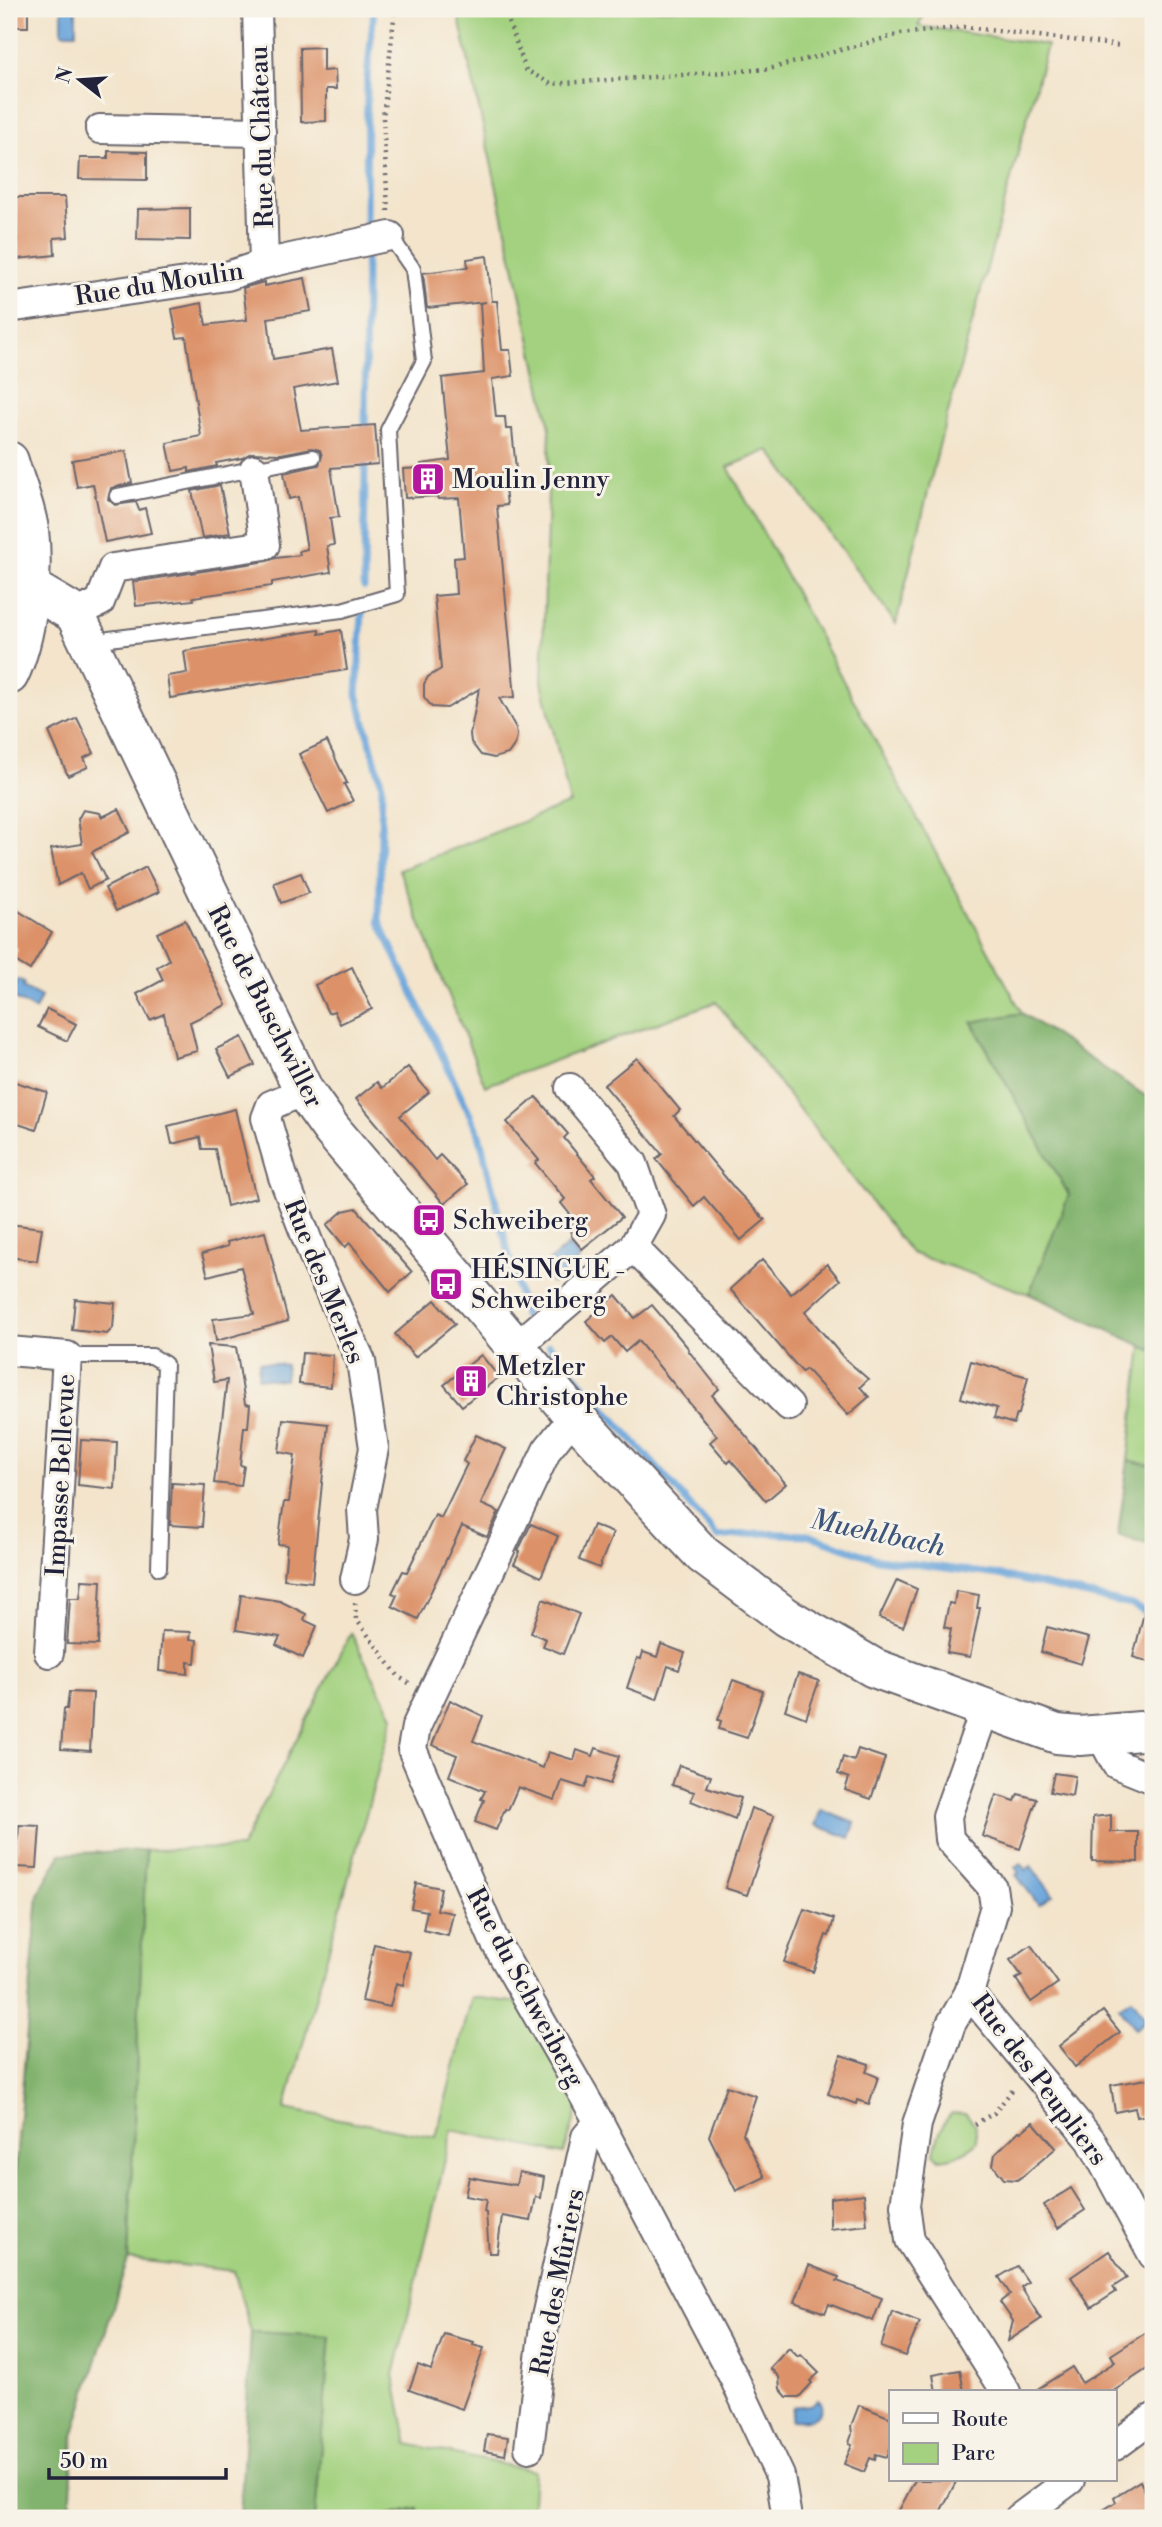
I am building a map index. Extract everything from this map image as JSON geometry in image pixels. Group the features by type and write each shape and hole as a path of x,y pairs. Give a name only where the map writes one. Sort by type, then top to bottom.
{"street":[{"name":"Rue du Château","path":"257,9 264,264"},
{"path":"100,129 261,132"},
{"name":"Rue du Moulin","path":"9,308 227,276 264,264 386,237"},
{"path":"9,461 29,528 31,588 15,663 9,675"},
{"path":"31,588 75,614 100,602 113,568 265,545 254,469"},
{"name":"Rue de Buschwiller","path":"75,614 304,1091 332,1130 574,1416 703,1555 786,1617 874,1668 1057,1734 1080,1736 1153,1730"},
{"path":"516,1348 633,1247 651,1216 633,1163 570,1088"},
{"name":"Rue des Merles","path":"304,1091 271,1105 267,1118 283,1177 311,1250 360,1361 374,1448 362,1508 364,1539 355,1579"},
{"path":"633,1247 789,1406"},
{"name":"Impasse Bellevue","path":"9,1351 66,1356 50,1653"},
{"name":"Rue du Schweiberg","path":"574,1416 547,1450 416,1727 412,1749 493,1938 599,2122 746,2403 780,2476 787,2518"},
{"name":"Rue des Peupliers","path":"985,1709 947,1816 949,1839 992,1886 995,1906 969,1993 1091,2140 1153,2255"},
{"path":"1106,1734 1107,1747 1116,1764 1153,1779"},
{"path":"969,1993 951,2024 917,2123 905,2205 910,2240 1005,2390"},
{"name":"Rue des Mûriers","path":"529,2448 544,2326 586,2137 599,2122"},
{"path":"1116,2445 1153,2418"},
{"path":"1019,2518 1064,2482"}],"lane":[{"path":"92,649 109,639 342,610 397,594 388,430 424,362 413,269 386,237"},
{"path":"117,496 313,457"},
{"path":"66,1356 152,1356 165,1364 159,1567"}],"path":[{"path":"386,237 383,118 395,9"},
{"path":"505,9 526,70 551,84 769,69 901,34 964,27 1122,46"},
{"path":"355,1579 356,1619 399,1677 430,1696"},
{"path":"975,2124 995,2113 1031,2066"}],"green space":[{"path":"457,9 927,9 918,26 1047,45 939,446 896,624 769,450 728,467 1022,1013 972,1023 1069,1195 1029,1294 911,1253 716,1002 485,1086 399,870 570,803 542,682 550,428"},
{"path":"1022,1013 1153,1101 1153,1351 1029,1294 1069,1195 972,1022"},
{"path":"1142,1346 1153,1350 1153,1466 1128,1460"},
{"path":"1128,1460 1153,1466 1153,1546 1118,1535"},
{"path":"351,1633 393,1716 285,2109 436,2137 472,1997 521,2003 581,2098 564,2154 452,2130 394,2375 408,2444 534,2471 531,2518 418,2518 416,2508 376,2518 315,2518 330,2336 251,2332 234,2271 128,2259 146,1850 241,1848"},
{"path":"146,1850 128,2259 74,2433 70,2518 9,2518 9,2251 38,1894 61,1854"},
{"path":"952,2113 966,2114 975,2124 977,2141 960,2154 940,2159 934,2153 935,2148 943,2126"},
{"path":"251,2332 330,2336 315,2518 240,2518"},
{"path":"417,2508 418,2518 376,2518"}],"water":[{"path":"62,9 76,9 76,33 62,33"},
{"path":"18,980 24,983 23,987 41,997 35,1010 9,996 11,982 16,985"},
{"path":"568,1245 580,1259 552,1283 540,1269"},
{"path":"259,1362 286,1365 285,1380 258,1378"},
{"path":"821,1810 855,1823 850,1838 815,1825"},
{"path":"1021,1863 1026,1870 1031,1866 1053,1895 1039,1905 1016,1875 1019,1873 1015,1867"},
{"path":"1131,1999 1147,2020 1135,2029 1119,2007"},
{"path":"818,2400 822,2404 821,2410 815,2417 791,2420 793,2407 810,2405"}],"building":[{"path":"9,9 28,9 28,27 9,27"},
{"path":"323,47 323,71 335,70 336,89 326,89 326,121 301,122 300,48"},
{"path":"108,151 147,152 147,180 79,179 80,158 108,158"},
{"path":"15,197 65,197 68,237 54,238 55,255 18,259"},
{"path":"190,208 190,240 137,239 138,209"},
{"name":"Moulin Jenny","path":"487,256 492,301 497,301 502,350 510,350 513,376 492,379 496,417 505,417 506,429 512,429 516,470 503,471 507,505 497,506 515,697 499,698 516,728 517,736 508,754 494,758 481,755 471,742 470,734 479,689 447,708 432,707 424,697 424,684 428,677 441,669 434,596 456,594 454,558 464,557 459,498 405,498 403,469 421,468 421,464 450,460 442,378 484,373 480,303 486,302 427,308 423,273 468,267 467,259"},
{"path":"305,278 311,311 268,318 273,359 332,349 338,381 293,389 301,430 375,425 378,464 331,468 339,517 330,518 334,545 327,546 331,572 272,582 272,586 193,597 194,600 136,606 133,582 300,555 299,551 307,549 298,497 289,499 284,473 319,465 322,456 320,450 312,448 281,454 251,453 242,458 216,463 217,466 189,472 189,468 173,471 167,443 201,436 186,337 177,338 172,309 202,303 206,325 247,320 243,288 264,282 264,286"},
{"path":"126,451 132,483 111,488 108,499 115,505 136,502 139,510 145,508 151,533 105,542 93,484 77,487 72,460"},
{"path":"220,485 230,533 202,538 192,491"},
{"path":"319,630 319,634 341,630 347,670 170,698 167,676 187,673 184,651"},
{"path":"77,718 94,753 84,758 88,767 68,776 49,732"},
{"path":"327,741 353,801 328,813 299,754"},
{"path":"119,809 130,832 92,852 106,880 88,889 81,873 58,885 51,849 82,844 78,819 83,810 100,813 102,817"},
{"path":"146,867 159,892 116,911 105,888"},
{"path":"301,873 309,893 281,903 274,883"},
{"path":"9,905 52,932 30,970 12,959 18,949 9,944"},
{"path":"185,920 226,1005 190,1022 197,1051 174,1057 164,1014 150,1020 137,994 163,980 157,967 169,960 157,933"},
{"path":"352,967 372,1009 340,1024 334,1011 328,1013 315,985"},
{"path":"47,1009 76,1024 67,1041 38,1027"},
{"path":"242,1037 255,1065 230,1077 216,1049"},
{"path":"637,1058 680,1110 674,1116 765,1220 741,1240 704,1197 694,1206 656,1159 662,1154 604,1085"},
{"path":"408,1067 429,1092 400,1116 435,1160 440,1155 468,1184 444,1204 356,1099 377,1082 382,1088"},
{"path":"9,1080 47,1092 36,1130 9,1121"},
{"path":"536,1097 568,1134 564,1138 595,1176 591,1179 622,1217 582,1249 571,1236 573,1218 561,1203 565,1199 535,1163 539,1160 507,1122"},
{"path":"235,1109 256,1198 227,1206 215,1149 202,1149 200,1137 172,1144 168,1126"},
{"path":"356,1208 412,1272 390,1292 350,1243 345,1247 327,1225 343,1211"},
{"path":"9,1224 42,1228 37,1261 9,1257"},
{"path":"265,1232 288,1321 216,1341 213,1319 254,1314 241,1267 208,1276 202,1254 228,1246 227,1242"},
{"path":"762,1260 791,1294 827,1264 840,1280 805,1312 843,1357 868,1379 860,1387 869,1397 848,1415 806,1369 802,1372 730,1289"},
{"path":"616,1295 635,1318 652,1305 719,1389 712,1395 786,1484 766,1501 731,1460 728,1463 710,1442 717,1436 638,1341 625,1352 612,1337 605,1343 586,1321"},
{"path":"75,1299 115,1303 113,1328 107,1334 72,1330"},
{"path":"435,1300 455,1324 415,1357 395,1334"},
{"path":"208,1345 236,1347 245,1404 250,1405 248,1427 244,1427 241,1486 214,1483 227,1380 214,1382"},
{"path":"302,1353 333,1355 331,1387 299,1384"},
{"name":"Metzler Christophe","path":"481,1355 499,1377 462,1406 444,1385"},
{"path":"971,1361 1028,1377 1014,1424 994,1418 997,1408 961,1398"},
{"path":"283,1419 328,1424 312,1582 284,1579 287,1545 278,1544 284,1502 289,1502 295,1455 279,1452"},
{"path":"476,1435 506,1449 481,1504 499,1512 487,1537 462,1526 418,1619 392,1606 397,1595 392,1593 403,1571 407,1572 435,1515 441,1518 467,1464 463,1461"},
{"path":"81,1440 117,1442 115,1489 78,1485"},
{"path":"172,1483 205,1485 202,1527 170,1525"},
{"path":"531,1524 558,1536 541,1577 514,1564"},
{"path":"593,1525 613,1533 599,1568 579,1560"},
{"path":"82,1580 101,1581 98,1645 67,1644 70,1598 80,1598"},
{"path":"897,1580 917,1589 903,1627 879,1618"},
{"path":"956,1591 979,1595 977,1608 980,1608 970,1657 947,1653 951,1629 944,1627 949,1603 954,1604"},
{"path":"241,1595 280,1601 306,1614 304,1620 317,1626 303,1658 276,1645 280,1637 236,1630"},
{"path":"543,1599 579,1614 563,1654 543,1646 546,1639 531,1633"},
{"path":"1146,1605 1153,1606 1153,1663 1133,1657"},
{"path":"1047,1627 1089,1638 1081,1664 1041,1652"},
{"path":"162,1631 191,1632 190,1639 197,1640 195,1663 188,1662 188,1674 159,1671"},
{"path":"661,1644 685,1653 679,1670 668,1666 657,1699 627,1688 637,1658 641,1659 643,1652 657,1657"},
{"path":"798,1674 819,1681 806,1718 785,1710"},
{"path":"733,1680 763,1691 747,1738 719,1729 721,1721 718,1720"},
{"path":"69,1692 93,1693 90,1751 61,1749 64,1709 67,1709"},
{"path":"450,1700 483,1716 473,1741 543,1768 548,1752 574,1760 577,1750 593,1756 596,1748 619,1756 610,1784 589,1777 585,1788 562,1781 555,1800 518,1787 496,1830 475,1822 485,1791 449,1776 457,1755 432,1745"},
{"path":"858,1749 885,1758 871,1799 845,1790 849,1778 838,1774 843,1757 854,1761"},
{"path":"679,1765 711,1776 707,1787 741,1798 735,1819 691,1801 694,1792 672,1785"},
{"path":"1054,1773 1075,1776 1072,1796 1050,1792"},
{"path":"1018,1794 1037,1799 1020,1849 982,1836 996,1795 1015,1801"},
{"path":"751,1808 774,1816 747,1895 725,1888"},
{"path":"1111,1815 1111,1832 1138,1832 1138,1862 1092,1861 1093,1817"},
{"path":"19,1825 40,1826 37,1868 16,1867"},
{"path":"416,1883 441,1888 437,1910 453,1913 448,1936 423,1930 427,1911 411,1908"},
{"path":"804,1909 834,1919 813,1972 784,1962"},
{"path":"374,1944 410,1952 403,1985 396,1983 390,2007 362,2001"},
{"path":"1031,1945 1058,1983 1031,2002 1016,1979 1022,1976 1010,1960"},
{"path":"1103,2011 1120,2032 1075,2067 1059,2046"},
{"path":"841,2055 869,2064 866,2072 878,2077 869,2104 857,2100 856,2104 828,2094"},
{"path":"1153,2078 1153,2114 1137,2117 1135,2108 1115,2112 1111,2085"},
{"path":"727,2086 756,2096 743,2134 765,2177 736,2191 709,2136"},
{"path":"1033,2122 1056,2148 1017,2180 1004,2179 993,2165 995,2154 1019,2131"},
{"path":"519,2172 544,2177 541,2198 536,2197 531,2221 502,2216 497,2253 489,2253 484,2212 486,2200 465,2196 469,2177 516,2185"},
{"path":"1071,2188 1085,2210 1058,2228 1044,2205"},
{"path":"864,2194 867,2225 830,2229 830,2198"},
{"path":"1109,2251 1127,2278 1113,2287 1116,2292 1091,2308 1071,2277"},
{"path":"809,2265 839,2277 837,2281 882,2298 873,2321 829,2304 825,2313 795,2302"},
{"path":"1017,2266 1028,2282 1021,2287 1041,2319 1008,2341 1013,2321 1000,2302 1010,2294 999,2277"},
{"path":"892,2311 920,2322 905,2356 881,2347"},
{"path":"1153,2328 1153,2365 1115,2390 1036,2390 1072,2367 1082,2383 1115,2362 1111,2355"},
{"path":"444,2334 474,2342 473,2345 484,2348 462,2409 409,2390 418,2365 431,2370"},
{"path":"789,2348 798,2357 801,2355 819,2373 799,2397 787,2397 780,2389 779,2377 770,2368"},
{"path":"960,2370 964,2390 936,2390 933,2375"},
{"path":"859,2405 889,2417 887,2457 876,2454 875,2460 870,2458 864,2472 844,2464 852,2444 849,2443 851,2426"},
{"path":"487,2434 508,2437 505,2455 484,2451"},
{"path":"1140,2481 1147,2495 1153,2496 1153,2518 1090,2518 1116,2502 1114,2497"},
{"path":"914,2482 956,2482 937,2518 895,2518"}],"waterway":[{"path":"366,237 367,79 374,9"},
{"path":"365,433 366,248"},
{"path":"364,587 365,458"},
{"path":"362,614 357,694 382,785 379,921 479,1134 524,1315"},
{"name":"Muehlbach","path":"549,1345 718,1537 759,1533 808,1535 877,1559 999,1575 1132,1605 1153,1616"}],"place":[{"name":"Moulin Jenny","path":"428,479"},
{"name":"Schweiberg","path":"429,1220"},
{"name":"HÉSINGUE - Schweiberg","path":"446,1284"},
{"name":"Metzler Christophe","path":"471,1381"}]}
